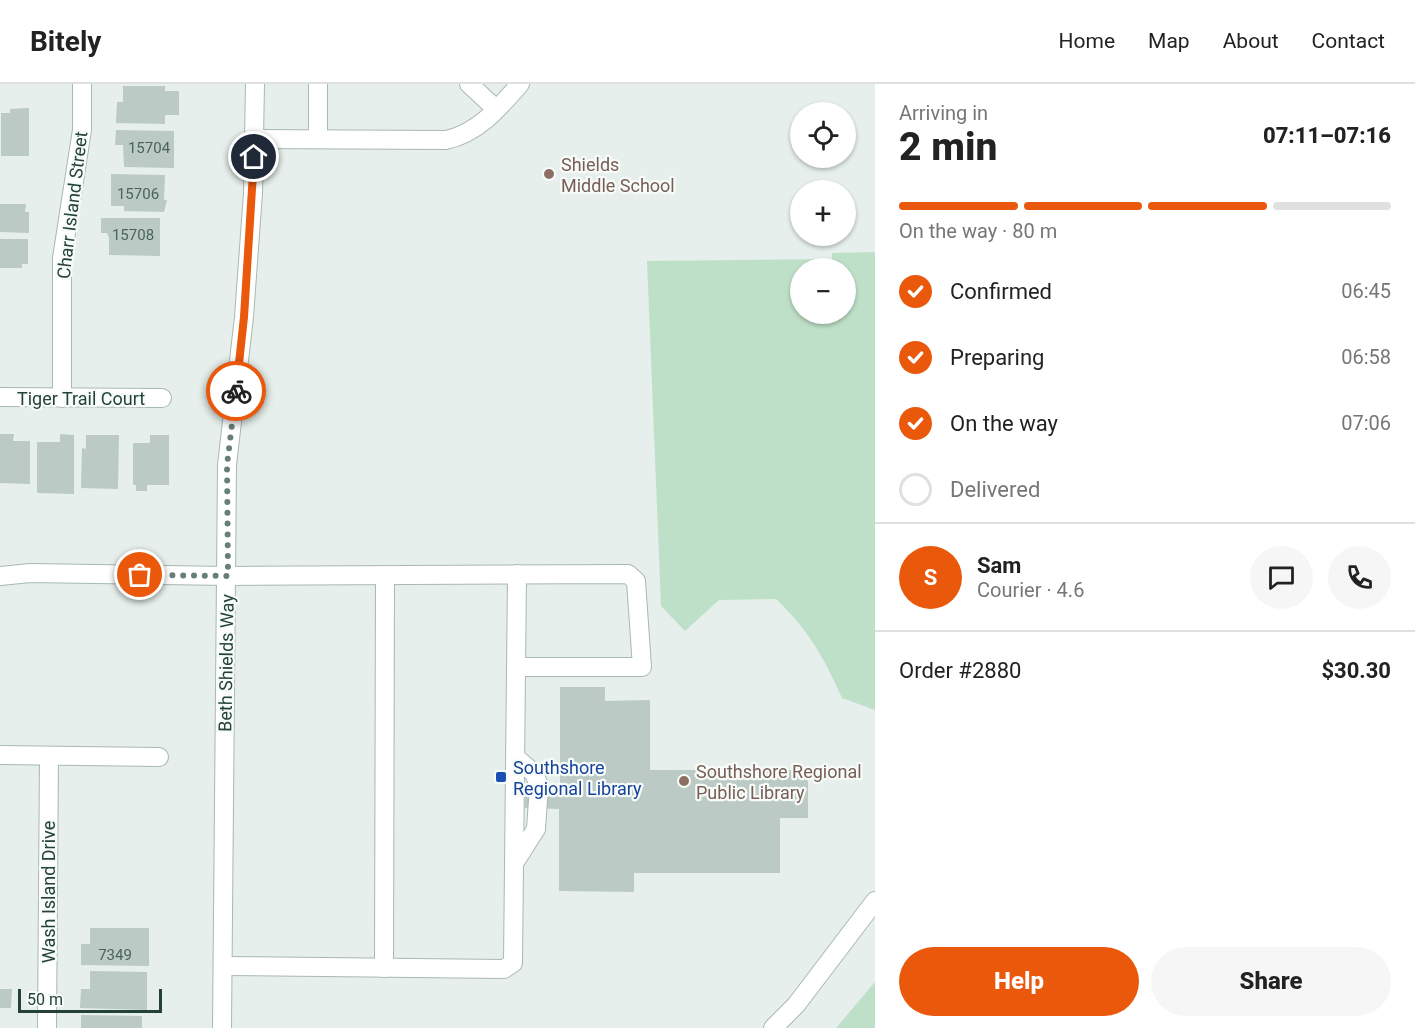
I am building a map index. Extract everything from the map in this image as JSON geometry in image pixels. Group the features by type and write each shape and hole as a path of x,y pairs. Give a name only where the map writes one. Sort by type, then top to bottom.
{"street":[{"name":"Charr Island Street","path":"62,398 62,258 82,130 82,84"},
{"name":"Beth Shields Way","path":"222,1028 228,576 227,465 244,317 255,84"},
{"path":"318,84 318,139"},
{"path":"469,84 496,109"},
{"path":"254,138 446,140 462,137 496,109 520,84"},
{"name":"Tiger Trail Court","path":"0,397 162,398"},
{"path":"0,576 30,573 228,576 628,574 636,581 642,667 517,667"},
{"path":"223,966 504,969 513,963 518,574"},
{"path":"384,968 385,575"},
{"path":"0,755 159,757"},
{"name":"Wash Island Drive","path":"47,1028 49,756"},
{"path":"773,1028 796,1005 875,901"}],"green space":[{"path":"875,252 875,710 842,698 815,645 798,622 776,599 719,600 685,631 661,606 647,261 790,259 790,324 856,324 856,258 832,258 832,253"},
{"path":"875,982 875,1028 836,1028"}],"building":[{"path":"123,86 165,86 165,91 179,91 179,115 165,115 165,124 116,123 117,102 123,102"},
{"path":"29,108 29,156 1,156 1,113 10,113 10,109"},
{"path":"116,130 174,131 174,168 124,167 123,145 115,145"},
{"path":"111,174 165,175 164,200 167,200 164,212 124,211 124,206 111,206"},
{"path":"0,204 26,204 25,212 29,212 29,233 0,232"},
{"path":"101,218 160,218 160,256 109,255 109,238 107,233 101,233"},
{"path":"0,239 28,239 28,264 22,264 22,268 0,268"},
{"path":"0,434 14,434 13,441 30,441 30,484 0,483"},
{"path":"60,434 74,435 74,494 37,493 37,442 60,442"},
{"path":"86,435 119,435 118,489 81,488 82,448 86,449"},
{"path":"150,435 169,435 169,485 147,485 147,491 136,491 136,485 133,485 133,443 150,443"},
{"name":"Southshore Regional Public Library","path":"560,687 605,687 605,701 650,700 650,770 808,770 808,818 780,818 780,873 634,873 634,892 559,891 559,809 525,808 525,793 560,794"},
{"path":"90,928 149,928 149,966 81,965 81,944 90,944"},
{"path":"90,971 147,972 147,1010 80,1008 81,989 90,989"},
{"path":"0,989 12,989 11,1008 0,1008"},
{"path":"81,1015 142,1016 142,1028 81,1028"}],"way so far":[{"path":"140,575 228,576 227,465 236,391"}],"place":[{"name":"Shields Middle School","path":"549,174"},
{"name":"Southshore Regional Library","path":"501,777"},
{"name":"Southshore Regional Public Library","path":"684,781"}],"route":[{"path":"236,391 244,317 254,157"}]}
